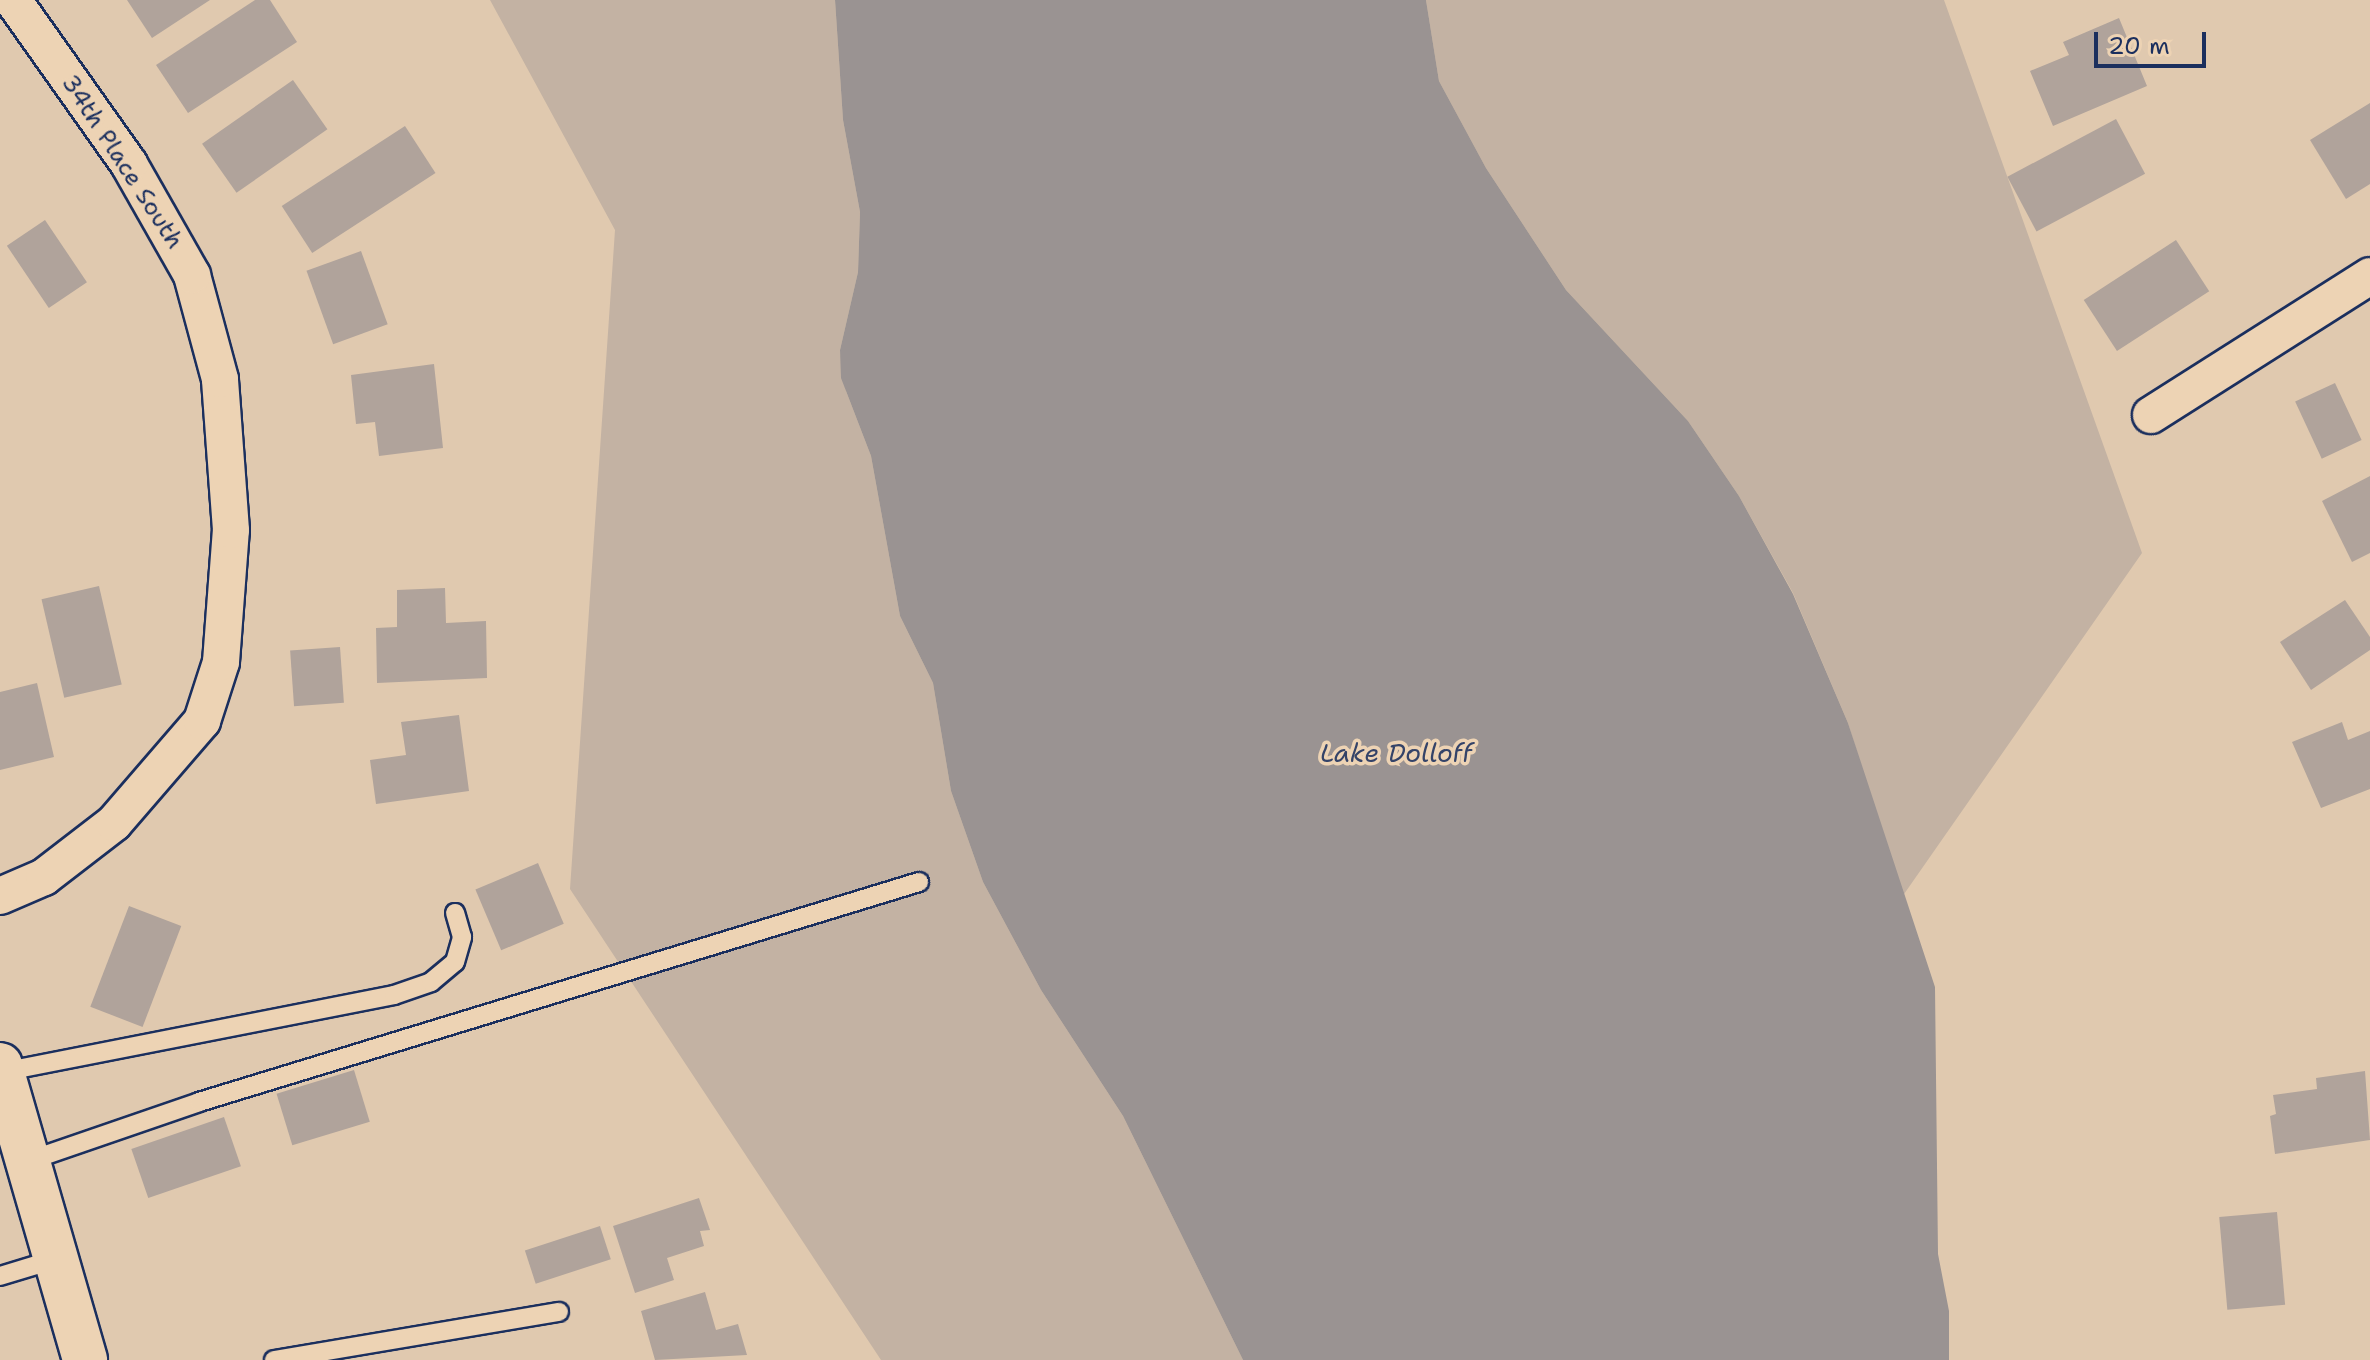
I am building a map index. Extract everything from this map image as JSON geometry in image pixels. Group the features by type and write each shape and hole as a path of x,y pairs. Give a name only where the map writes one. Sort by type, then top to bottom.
{"main road":[{"path":"1,1068 85,1360"}],"street":[{"name":"34th Place South","path":"0,896 44,877 114,823 202,721 214,694 226,621 231,530 225,430 210,333 182,253 129,164 13,0"},
{"path":"2151,415 2370,276"}],"lane":[{"path":"28,1161 199,1102 919,882"},
{"path":"1,1068 394,995 431,982 455,962 462,937 455,913"},
{"path":"0,1276 56,1259"},
{"path":"274,1360 559,1312"}],"shaded area":[{"path":"490,0 835,0 843,120 860,212 858,272 840,350 846,391 871,456 900,616 933,683 951,791 983,882 1041,990 1123,1116 1243,1360 881,1360 570,889 615,230"},
{"path":"1426,0 1944,0 2142,553 1902,897 1848,723 1793,593 1739,496 1688,421 1566,290 1486,168 1439,81"}],"water":[{"name":"Lake Dolloff","path":"835,0 1426,0 1439,81 1486,168 1566,290 1688,421 1739,496 1793,594 1848,723 1935,987 1938,1254 1949,1311 1949,1360 1243,1360 1123,1116 1041,990 983,882 951,791 933,683 900,616 871,456 841,378 840,350 858,272 860,212 843,120"}],"building":[{"path":"127,0 210,0 152,38"},
{"path":"255,0 270,0 297,42 188,113 156,65"},
{"path":"2119,18 2147,86 2053,126 2030,71 2069,55 2063,42"},
{"path":"293,80 327,129 236,193 202,144"},
{"path":"2370,103 2370,184 2346,199 2310,140"},
{"path":"2116,119 2145,174 2037,231 2007,177"},
{"path":"405,126 435,173 312,253 282,206"},
{"path":"45,220 87,282 49,308 7,246"},
{"path":"2176,240 2209,291 2117,351 2084,300"},
{"path":"361,251 388,324 333,344 306,271"},
{"path":"434,364 443,448 379,456 375,422 356,424 351,375"},
{"path":"2335,383 2362,440 2322,459 2295,402"},
{"path":"2370,476 2370,553 2352,562 2322,501"},
{"path":"99,586 122,684 64,698 42,599"},
{"path":"445,588 446,623 486,621 487,678 377,683 376,628 397,627 397,590"},
{"path":"2345,600 2370,637 2370,650 2311,690 2280,642"},
{"path":"340,647 344,703 294,706 290,650"},
{"path":"37,683 54,757 0,770 0,692"},
{"path":"459,715 469,791 376,804 370,760 406,755 401,722"},
{"path":"2342,722 2348,740 2370,731 2370,789 2321,808 2292,742"},
{"path":"538,863 564,924 501,950 475,890"},
{"path":"129,906 181,926 143,1027 90,1007"},
{"path":"354,1070 370,1122 292,1145 277,1094"},
{"path":"2365,1071 2370,1140 2275,1154 2270,1116 2276,1114 2273,1095 2317,1089 2316,1078"},
{"path":"224,1117 241,1166 148,1198 131,1149"},
{"path":"699,1198 710,1230 700,1231 704,1246 667,1258 674,1280 635,1293 613,1226"},
{"path":"2277,1212 2285,1305 2227,1310 2219,1217"},
{"path":"600,1226 611,1259 536,1284 525,1250"},
{"path":"705,1292 716,1330 738,1324 747,1355 655,1360 641,1311"}]}
